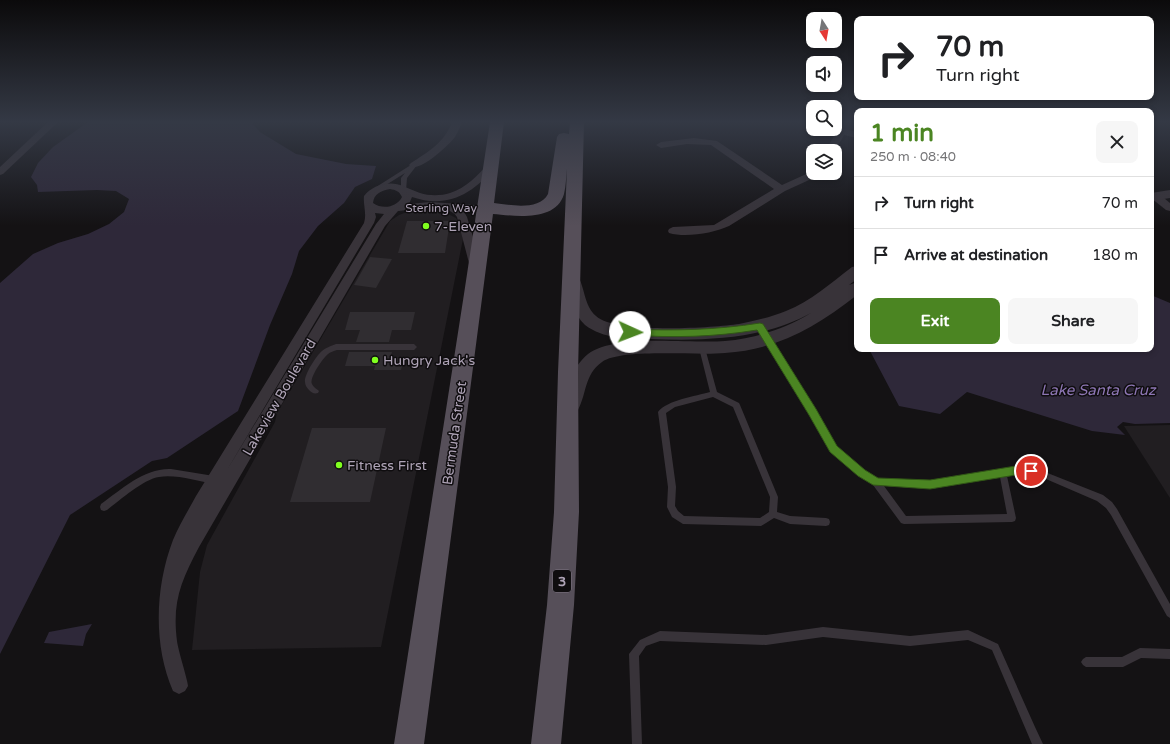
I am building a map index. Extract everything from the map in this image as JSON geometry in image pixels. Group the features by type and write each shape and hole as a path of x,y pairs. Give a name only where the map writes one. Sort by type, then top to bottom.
{"main road":[{"name":"Bermuda Street","path":"409,744 478,271 493,157"},
{"path":"486,208 536,210 544,208 552,203 556,193 561,157"},
{"name":"3","path":"546,744 561,599 567,500 570,412 568,372 576,157"}],"street":[{"path":"0,172 16,157"},
{"path":"414,165 427,157"},
{"path":"734,157 781,189"},
{"name":"Sterling Way","path":"375,191 392,186 404,191 428,197 457,195 476,184 492,164"},
{"path":"673,232 716,228 725,224 781,189 806,178"},
{"path":"368,202 369,196 375,191"},
{"name":"Lakeview Boulevard","path":"179,685 168,635 168,617 175,562 184,531 214,480 263,411 365,241 382,221 406,200 407,195 404,191"},
{"path":"1154,200 1169,203"},
{"name":"Sterling Way","path":"368,202 370,207 378,210 426,205 486,208"},
{"name":"Lakeview Boulevard","path":"365,241 371,219 368,202"},
{"path":"446,206 458,210 462,217 478,271"},
{"path":"570,412 582,372 593,360 602,354 624,349 696,348 748,344 806,308 854,273"},
{"path":"572,277 583,309 589,319 605,328 625,332 689,334 733,331 764,333 804,326 854,289"},
{"path":"625,332 614,336 612,342 619,344 665,344 696,348"},
{"name":"Lakeview Boulevard","path":"171,590 181,563 229,482 263,411"},
{"path":"214,480 229,482"}],"lane":[{"path":"375,191 414,165"},
{"path":"404,191 404,178 414,165"},
{"path":"764,333 833,449 861,473 876,482 904,520 1012,518 1003,474"},
{"path":"315,391 309,387 308,382 323,353 329,350 336,347 414,347"},
{"path":"696,348 714,394"},
{"path":"714,394 736,405 774,497 773,514 761,522 683,520 675,514 671,507 672,487 662,412 673,404 714,394"},
{"path":"876,482 930,485 1022,470 1040,473 1100,498 1108,505 1170,613"},
{"path":"104,506 146,478 157,473 214,480"},
{"path":"773,514 790,520 826,522"},
{"path":"637,744 634,654 643,643 660,636 766,640 823,632 910,641 968,635 995,647 1038,744"},
{"path":"1086,662 1123,662 1140,653 1170,654"}],"shaded area":[{"path":"440,210 456,218 460,225 463,239 381,647 192,650 200,572 207,545 275,422 277,413 390,221 399,215 410,211"},
{"path":"1170,425 1170,498 1124,426"}],"water":[{"path":"44,157 310,157 346,164 376,166 372,179 355,187 344,203 318,226 299,251 292,274 270,325 238,411 167,458 152,461 70,515 0,654 0,283 33,254 58,243 88,234 109,224 124,212 129,199 116,191 97,190 38,192 37,185 31,177 38,163"},
{"name":"Lake Santa Cruz","path":"1154,296 1170,303 1170,423 1135,424 1123,422 1117,427 1125,435 1092,431 967,392 940,414 899,406 871,352 1154,352"},
{"path":"92,624 86,634 83,646 44,643 49,632"}],"building":[{"path":"407,221 450,221 445,253 398,253"},
{"path":"370,257 392,259 376,288 354,285"},
{"path":"350,312 415,312 411,330 392,330 389,342 356,342 360,330 345,330"},
{"path":"349,352 392,352 390,358 404,358 401,370 374,370 375,366 345,366"},
{"path":"312,428 386,428 370,502 290,502"}],"place":[{"name":"7-Eleven","path":"426,226"},
{"name":"Hungry Jack's","path":"375,360"},
{"name":"Fitness First","path":"339,465"}],"route":[{"path":"630,332 664,334 700,333 733,331 760,326 833,449 861,473 876,482 930,485 1022,470 1031,471"}]}
